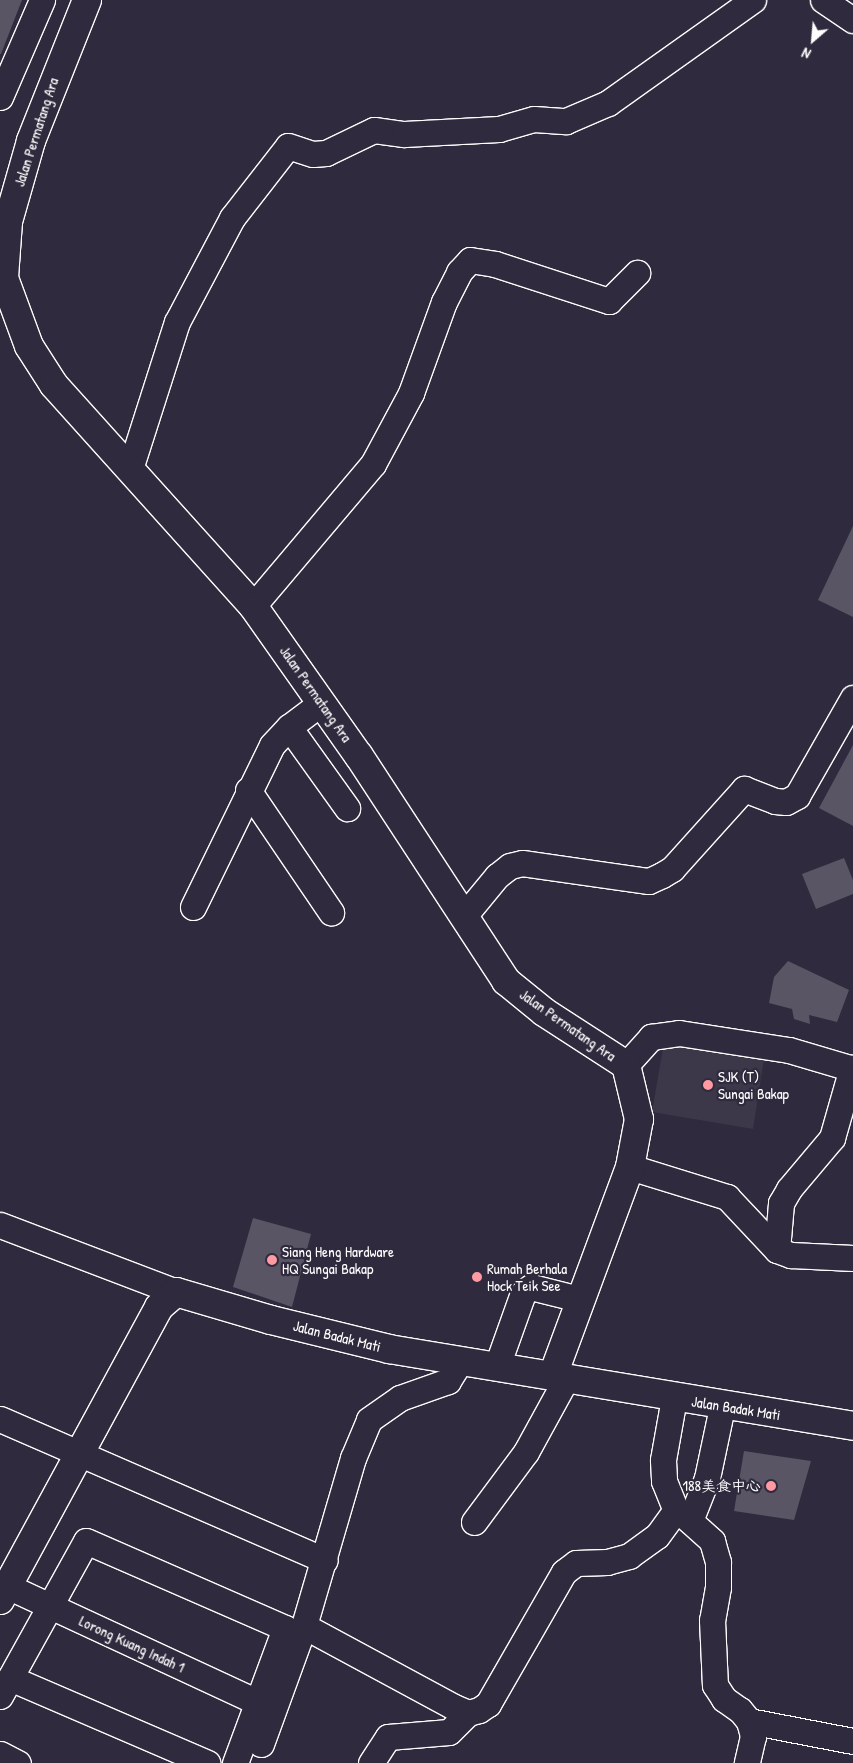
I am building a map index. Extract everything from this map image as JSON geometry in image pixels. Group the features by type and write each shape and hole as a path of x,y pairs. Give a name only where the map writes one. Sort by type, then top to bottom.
{"main road":[{"name":"Jalan Permatang Ara","path":"87,0 32,141 8,222 2,278 7,306 29,346 54,385 253,606 321,703 506,981 544,1012 626,1066 640,1119 630,1167 579,1299 560,1376"},
{"name":"Jalan Badak Mati","path":"176,1292 271,1320 370,1344 560,1376 722,1407 853,1426"},
{"path":"4,1593 78,1453 159,1307 176,1292"}],"street":[{"path":"0,97 42,0"},
{"path":"130,469 177,322 232,218 288,146 313,154 326,153 374,130 404,134 499,129 534,119 566,121 608,103 753,0"},
{"path":"823,0 853,20"},
{"path":"253,606 373,464 411,393 448,294 459,272 470,260 496,264 609,301 637,273"},
{"path":"464,916 497,876 522,863 649,880 672,870 744,788 776,801 786,802 797,796 853,698"},
{"path":"193,907 248,790 272,745 289,727 321,703"},
{"path":"289,727 348,808"},
{"path":"248,790 330,912"},
{"path":"626,1066 651,1037 678,1033 788,1050 853,1068 832,1138 789,1189 782,1203 777,1250"},
{"path":"630,1167 727,1197 777,1250 792,1255 853,1258"},
{"path":"0,1225 176,1292"},
{"path":"497,1366 523,1292 531,1287 579,1299"},
{"path":"254,1763 304,1626 353,1458 370,1420 400,1398 448,1381 461,1360"},
{"path":"474,1522 526,1452 560,1376"},
{"path":"674,1398 663,1460 664,1481 683,1515 712,1541 718,1562 718,1587 712,1620 715,1685 724,1699 740,1710 749,1721 752,1736 746,1763"},
{"path":"372,1763 388,1737 450,1732 468,1713 488,1704 564,1572 576,1563 607,1562 629,1556 683,1515 706,1478 722,1407"},
{"path":"0,1419 324,1560"},
{"path":"208,1763 5,1687 86,1541 285,1628 235,1763"},
{"name":"Lorong Kuang Indah 1","path":"4,1593 50,1606 257,1702"},
{"path":"304,1626 468,1713"},
{"path":"749,1721 853,1741"},
{"path":"0,1754 18,1763"}],"shaded area":[{"name":"SJK (T) Sungai Bakap","path":"664,1042 764,1059 753,1129 652,1112"}],"building":[{"path":"0,0 22,0 1,54 0,54"},
{"path":"853,526 853,617 818,600"},
{"path":"853,745 853,826 819,808"},
{"path":"844,858 853,880 853,894 816,909 802,874"},
{"path":"788,961 849,990 837,1022 809,1015 810,1024 794,1019 792,1009 769,1003 774,977"},
{"name":"Siang Heng Hardware HQ Sungai Bakap","path":"253,1218 311,1234 292,1307 233,1287"},
{"name":"188美食中心","path":"744,1451 811,1461 794,1520 734,1511"}],"place":[{"name":"SJK (T) Sungai Bakap","path":"708,1085"},
{"name":"Siang Heng Hardware HQ Sungai Bakap","path":"272,1260"},
{"name":"Rumah Berhala Hock Teik See","path":"477,1277"},
{"name":"188美食中心","path":"771,1486"}]}
